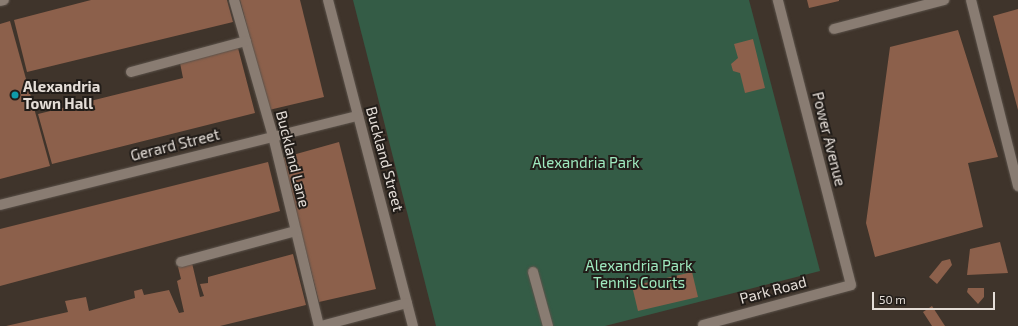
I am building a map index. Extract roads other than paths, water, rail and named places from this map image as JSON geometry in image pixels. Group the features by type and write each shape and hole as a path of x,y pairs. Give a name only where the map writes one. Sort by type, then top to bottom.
{"street":[{"path":"0,1 4,0"},
{"name":"Buckland Lane","path":"234,0 273,136 320,326"},
{"name":"Buckland Street","path":"328,0 413,326"},
{"name":"Power Avenue","path":"778,0 850,285"},
{"path":"834,29 944,0"},
{"path":"971,0 1018,186"},
{"path":"130,72 246,41"},
{"name":"Gerard Street","path":"0,205 358,116"},
{"path":"181,262 296,231"},
{"path":"534,272 548,326"},
{"name":"Park Road","path":"703,325 850,285"},
{"path":"320,326 408,303"}],"place":[{"name":"Alexandria Town Hall","path":"15,95"}],"park label":[{"name":"Alexandria Park","path":"586,163"},
{"name":"Alexandria Park Tennis Courts","path":"639,274"}]}
